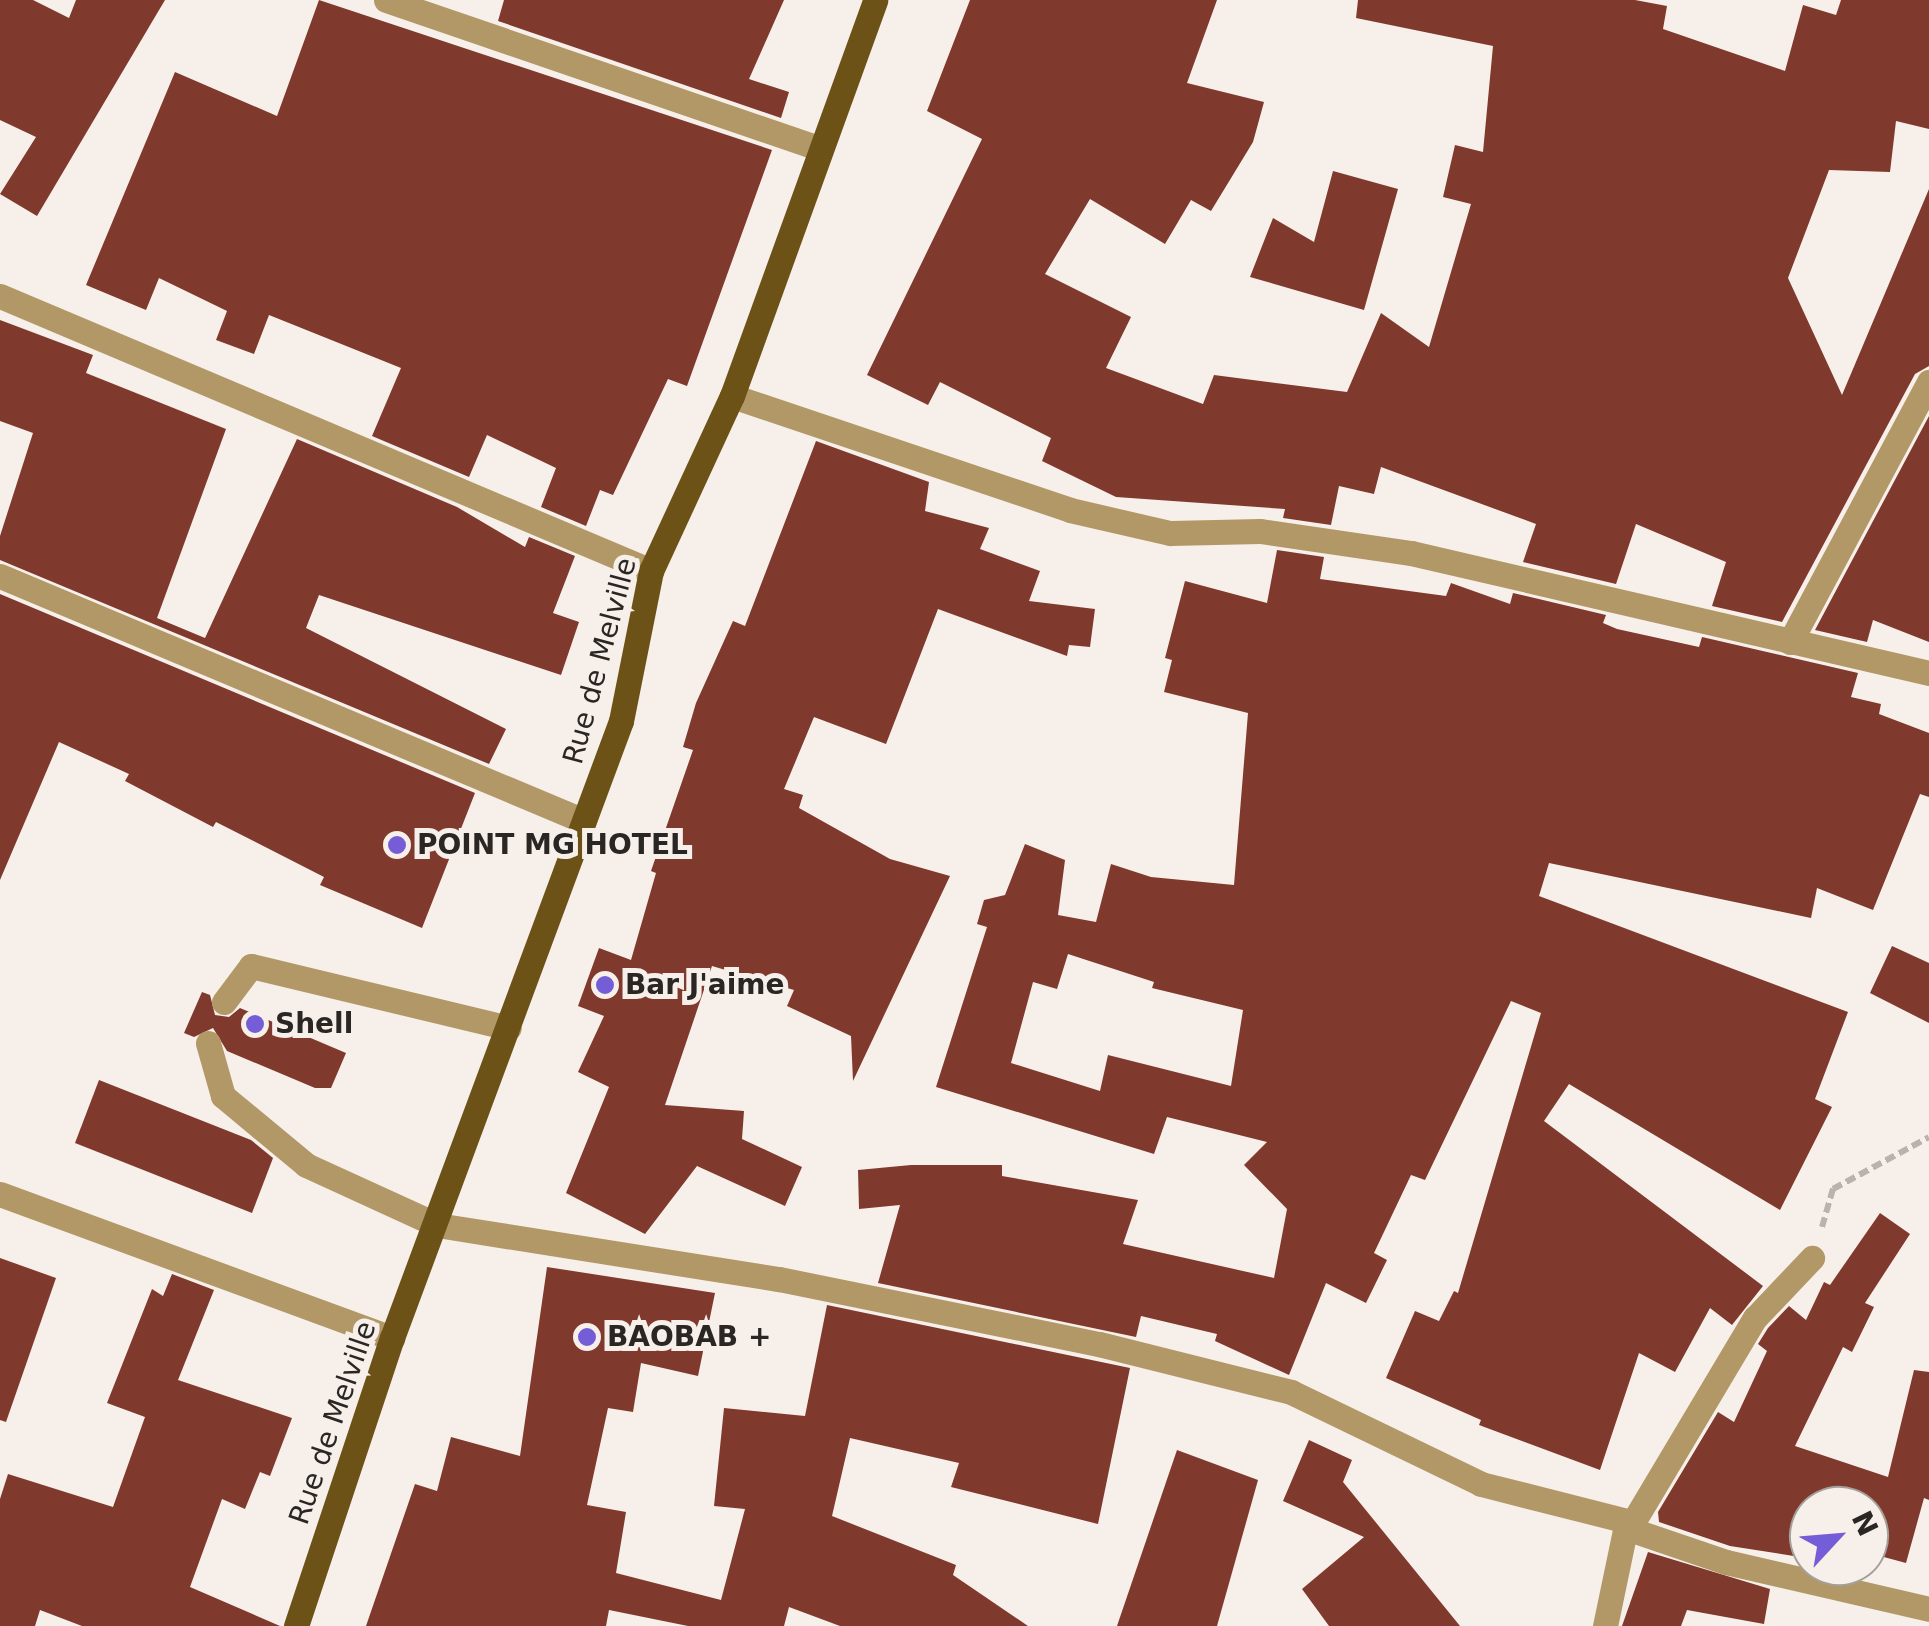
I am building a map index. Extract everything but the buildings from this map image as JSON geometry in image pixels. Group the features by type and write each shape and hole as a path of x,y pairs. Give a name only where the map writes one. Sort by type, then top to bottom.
{"main road":[{"name":"Rue de Melville","path":"296,1626 392,1338 621,721 651,571 732,396 876,0"}],"street":[{"path":"386,0 820,150"},
{"path":"0,296 651,571"},
{"path":"1790,642 1929,382"},
{"path":"732,396 1070,510 1137,526 1170,533 1260,532 1411,553 1929,673"},
{"path":"0,576 584,822"},
{"path":"224,1002 251,966 508,1028"},
{"path":"208,1043 223,1096 306,1165 437,1225 779,1279 1100,1344 1291,1392 1481,1484 1628,1525 1726,1562 1929,1609"},
{"path":"0,1194 392,1338"},
{"path":"1605,1626 1628,1525 1755,1318 1812,1258"}],"path":[{"path":"1812,1258 1833,1189 1929,1137"}],"place":[{"name":"POINT MG HOTEL","path":"397,845"},
{"name":"Bar J'aime","path":"605,985"},
{"name":"Shell","path":"255,1024"},
{"name":"BAOBAB +","path":"587,1337"}]}
